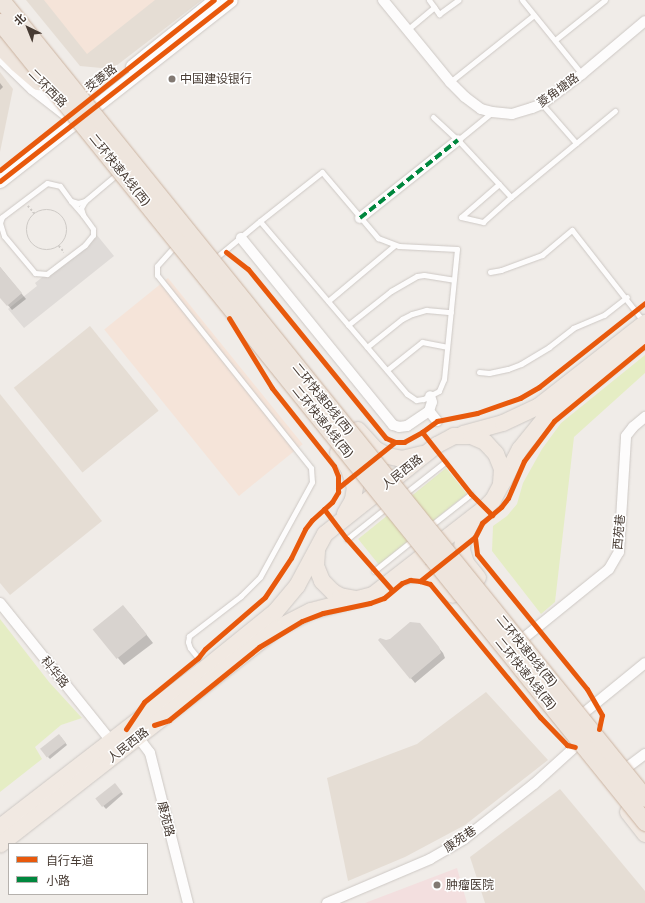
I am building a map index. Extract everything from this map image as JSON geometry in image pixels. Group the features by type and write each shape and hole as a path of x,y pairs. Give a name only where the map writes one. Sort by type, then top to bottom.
{"highway":[{"name":"二环快速B线(西)","path":"1,0 645,798"},
{"name":"二环快速A线(西)","path":"0,22 645,822"},
{"path":"0,46 16,63 38,81"}],"main road":[{"path":"11,0 62,62 82,111 115,176 344,460 353,478 355,491 351,505 342,518 332,527"},
{"name":"二环西路","path":"0,34 38,81 82,111"},
{"path":"82,111 103,137"},
{"path":"82,111 218,256 371,445 383,454 397,458 407,458 422,454 437,445"},
{"path":"454,436 502,423 539,406 645,323"},
{"path":"498,493 516,456 536,428 559,406 645,338"},
{"path":"304,411 316,416 326,412 331,402 328,392"},
{"name":"人民西路","path":"0,827 276,611 297,586 320,542 332,527 437,445 454,436 471,436 485,442 496,454 502,469 502,481 498,493 486,507 381,590 356,600 340,596 333,592 322,581 318,574 316,558 320,542"},
{"path":"486,507 466,530 462,542 462,550 466,563 645,786"},
{"path":"381,590 405,575 414,573 426,573 442,583 645,834"},
{"path":"470,616 468,604 474,596 485,594 494,598"},
{"name":"人民西路","path":"0,845 283,624 311,611 364,598"}],"street":[{"name":"茭菱路","path":"0,181 214,0"},
{"name":"茭菱路","path":"0,170 231,0"},
{"name":"菱角塘路","path":"383,0 450,82 465,97 481,109 492,112 512,114 542,104 582,74 645,21"},
{"path":"0,58 26,83 82,111"},
{"path":"360,218 458,140"},
{"path":"241,238 393,425 399,427 407,426 429,411 432,402 430,396"},
{"path":"429,411 437,421"},
{"name":"西苑巷","path":"525,637 608,569 619,552 626,436 632,427 645,417"},
{"name":"科华路","path":"0,603 111,741"},
{"path":"586,712 645,663"},
{"name":"康苑路","path":"138,737 150,753 188,903"},
{"name":"康苑巷","path":"327,903 430,859 464,839 534,784 575,747"},
{"path":"629,766 645,754"}],"lane":[{"path":"429,0 439,14 458,0"},
{"path":"522,0 582,74"},
{"path":"555,40 605,0"},
{"path":"407,30 434,7"},
{"path":"450,82 534,15"},
{"path":"542,104 576,143"},
{"path":"499,184 461,217 483,222 615,111"},
{"path":"458,140 492,112"},
{"path":"433,117 458,140 511,197"},
{"path":"218,256 260,221 322,172 378,238 395,244 457,249 443,384 439,391 424,399 416,400 407,394 260,221"},
{"path":"83,215 81,208 85,201 115,176"},
{"path":"47,183 60,186 72,201 93,228 93,235 90,241 47,274 35,273 4,236 0,223 2,217 47,183"},
{"path":"72,201 78,203 85,201"},
{"path":"490,272 501,270 542,255 572,230 627,297 645,323"},
{"path":"328,301 395,244"},
{"path":"173,248 157,266 157,275 311,468 312,482 260,577 240,596 189,636 188,642 190,648 198,658"},
{"path":"348,325 391,291 417,276 424,275 454,280"},
{"path":"479,372 489,373 508,369 521,364 549,347 572,328 604,315 627,297"},
{"path":"367,347 402,319 412,314 426,310 451,312"},
{"path":"387,370 422,342 447,347"},
{"path":"347,539 445,462"},
{"path":"374,571 471,494"}],"path":[{"path":"23,201 34,214"},
{"path":"51,209 64,217 68,231 64,240 58,247 43,250 31,242 27,228 30,219 34,214 41,210 51,209"}],"shaded area":[{"path":"26,0 202,0 112,69 80,66"},
{"path":"44,0 155,0 87,54"},
{"path":"0,72 13,89 0,152"},
{"path":"96,234 114,256 24,328 8,309 37,286 35,283"},
{"path":"168,278 303,444 239,496 104,330"},
{"path":"90,326 159,411 82,472 14,388"},
{"path":"0,394 102,521 10,595 0,583"},
{"path":"486,692 548,760 465,825 405,857 348,881 327,778 417,744"},
{"path":"560,789 645,891 645,903 485,903 470,857"},
{"name":"肿瘤医院","path":"457,868 467,903 365,903"}],"green space":[{"path":"645,355 645,373 574,437 555,602 541,614 492,551 493,526 507,516 517,504 523,483 542,449 561,423"},
{"path":"446,468 467,494 379,565 358,539"},
{"path":"0,619 49,682 82,718 61,725 35,747 42,759 0,792"}],"building":[{"path":"0,267 22,293 7,306 0,298"},
{"path":"123,605 147,635 117,659 93,630"},
{"path":"410,622 420,623 439,647 441,653 410,679 378,640 380,638 386,640 390,639"},
{"path":"59,734 66,743 47,757 40,749"},
{"path":"115,783 122,792 102,807 95,798"}],"marked path":[{"path":"360,218 458,140"}],"cycle path":[{"path":"0,170 214,0"},
{"path":"0,181 231,0"},
{"path":"226,252 248,269 386,438 395,442 404,442 422,432 437,421 477,413 520,398 539,387 645,303"},
{"path":"126,729 144,702 198,658 205,649 265,597 291,558 305,529 312,520 332,502 338,492 338,476 334,466 272,388 229,318"},
{"path":"599,729 602,715 587,689 477,554 475,537 482,523 501,507 508,498 524,461 554,421 645,346"},
{"path":"422,432 471,494 492,515"},
{"path":"338,488 395,442"},
{"path":"324,509 347,539 392,590"},
{"path":"420,581 475,537"},
{"path":"154,725 169,720 259,647 302,621 323,613 370,603 384,598 402,583 410,580 430,584 540,717 567,745 575,747"}],"place":[{"name":"中国建设银行","path":"172,79"},
{"name":"肿瘤医院","path":"437,885"}]}
